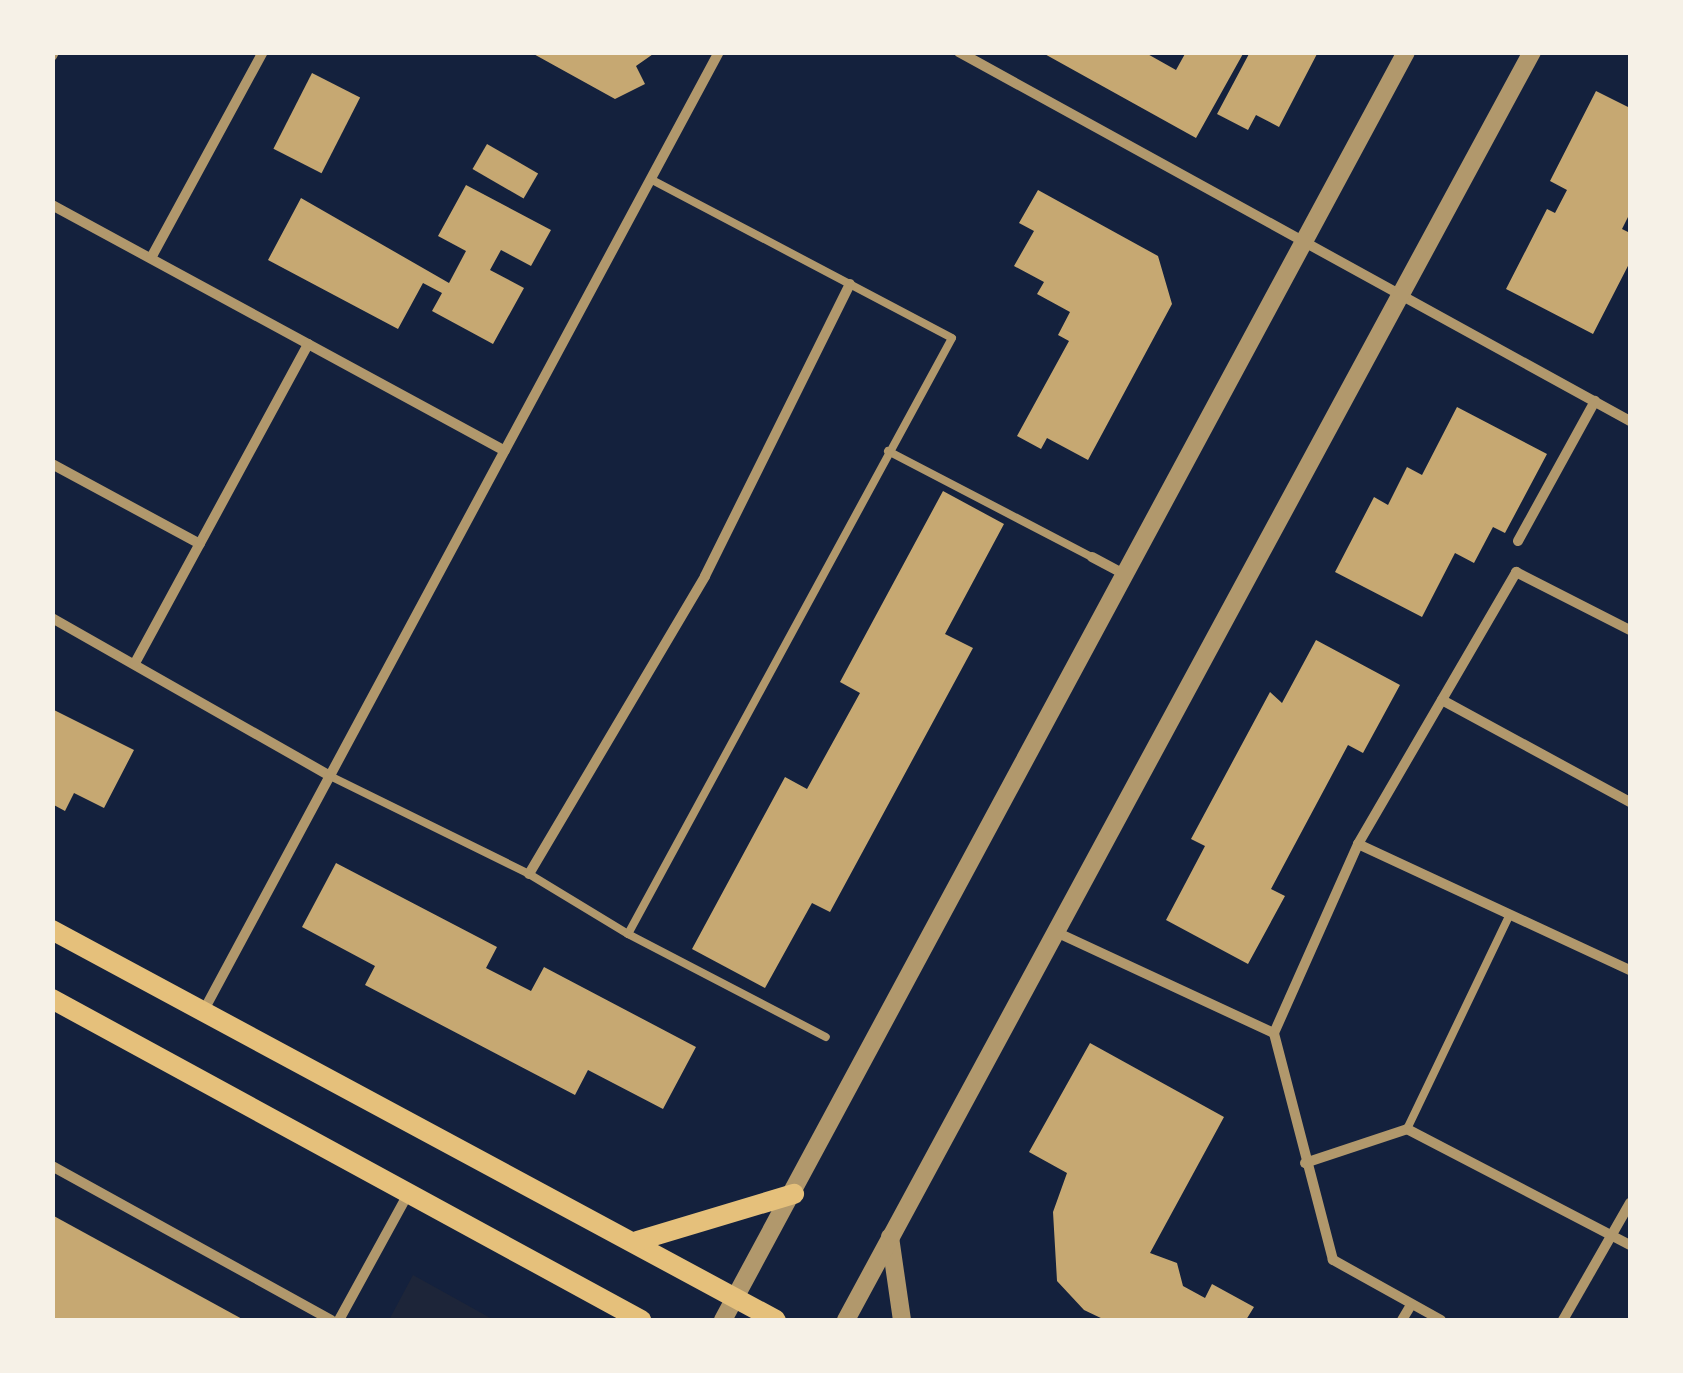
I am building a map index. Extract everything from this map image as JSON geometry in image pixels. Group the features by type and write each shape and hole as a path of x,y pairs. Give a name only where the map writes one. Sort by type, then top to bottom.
{"main road":[{"path":"52,930 636,1241 776,1320"},
{"path":"52,999 609,1311 641,1320"},
{"path":"636,1241 794,1194"}],"street":[{"path":"152,258 263,52"},
{"path":"204,1010 720,52"},
{"path":"959,52 1630,421"},
{"path":"723,1320 1406,52"},
{"path":"846,1320 1532,52"},
{"path":"52,205 505,451"},
{"path":"529,874 705,576 850,284"},
{"path":"134,663 308,344"},
{"path":"1518,541 1594,401"},
{"path":"52,464 200,544"},
{"path":"1092,557 1126,574"},
{"path":"1442,1320 1332,1260 1274,1033 1358,844 1516,572 1630,630"},
{"path":"52,618 330,776"},
{"path":"1442,700 1630,802"},
{"path":"1358,844 1630,970"},
{"path":"1056,932 1274,1033"},
{"path":"1305,1164 1407,1129 1630,1245"},
{"path":"52,1166 331,1320"},
{"path":"339,1320 407,1196"},
{"path":"1563,1320 1630,1203"},
{"path":"890,1237 902,1320"},
{"path":"1402,1320 1412,1305"}],"lane":[{"path":"628,934 952,338 651,179"},
{"path":"888,451 1092,557"},
{"path":"330,776 529,874 628,934 826,1036"},
{"path":"1407,1129 1509,916"}],"shaded area":[{"path":"413,1275 494,1320 389,1320"}],"building":[{"path":"530,52 656,52 636,66 645,84 615,99"},
{"path":"1041,52 1144,52 1176,70 1186,52 1244,52 1196,138"},
{"path":"1250,52 1318,52 1279,127 1256,115 1248,130 1217,114"},
{"path":"312,73 360,98 322,173 273,149"},
{"path":"1596,91 1630,108 1630,213 1622,229 1630,233 1630,262 1593,334 1506,289 1547,209 1555,213 1567,190 1550,181"},
{"path":"487,144 538,173 524,199 472,169"},
{"path":"466,185 551,230 531,266 501,250 490,270 524,288 493,344 432,311 442,293 423,283 398,329 268,260 301,198 449,283 466,251 438,236"},
{"path":"1038,190 1158,256 1172,304 1088,460 1047,438 1041,449 1017,436 1069,341 1058,335 1070,312 1037,294 1044,282 1014,266 1034,231 1019,223"},
{"path":"1457,407 1547,454 1505,533 1493,527 1474,563 1455,553 1422,617 1335,572 1374,497 1388,505 1407,467 1422,475"},
{"path":"943,491 1004,524 945,634 973,648 830,912 812,903 765,988 692,949 785,777 807,789 860,693 840,682"},
{"path":"1316,640 1400,685 1363,753 1348,745 1271,889 1285,896 1248,964 1166,920 1205,846 1191,839 1270,692 1282,703"},
{"path":"52,709 134,750 104,808 74,793 65,811 52,804"},
{"path":"336,863 497,947 486,968 531,991 544,967 696,1047 663,1109 588,1070 575,1095 365,985 375,966 302,927"},
{"path":"1090,1043 1224,1117 1150,1253 1177,1263 1183,1286 1205,1298 1212,1284 1254,1307 1246,1320 1105,1320 1084,1310 1057,1281 1053,1212 1067,1173 1029,1152"},
{"path":"52,1215 244,1320 52,1320"}]}
